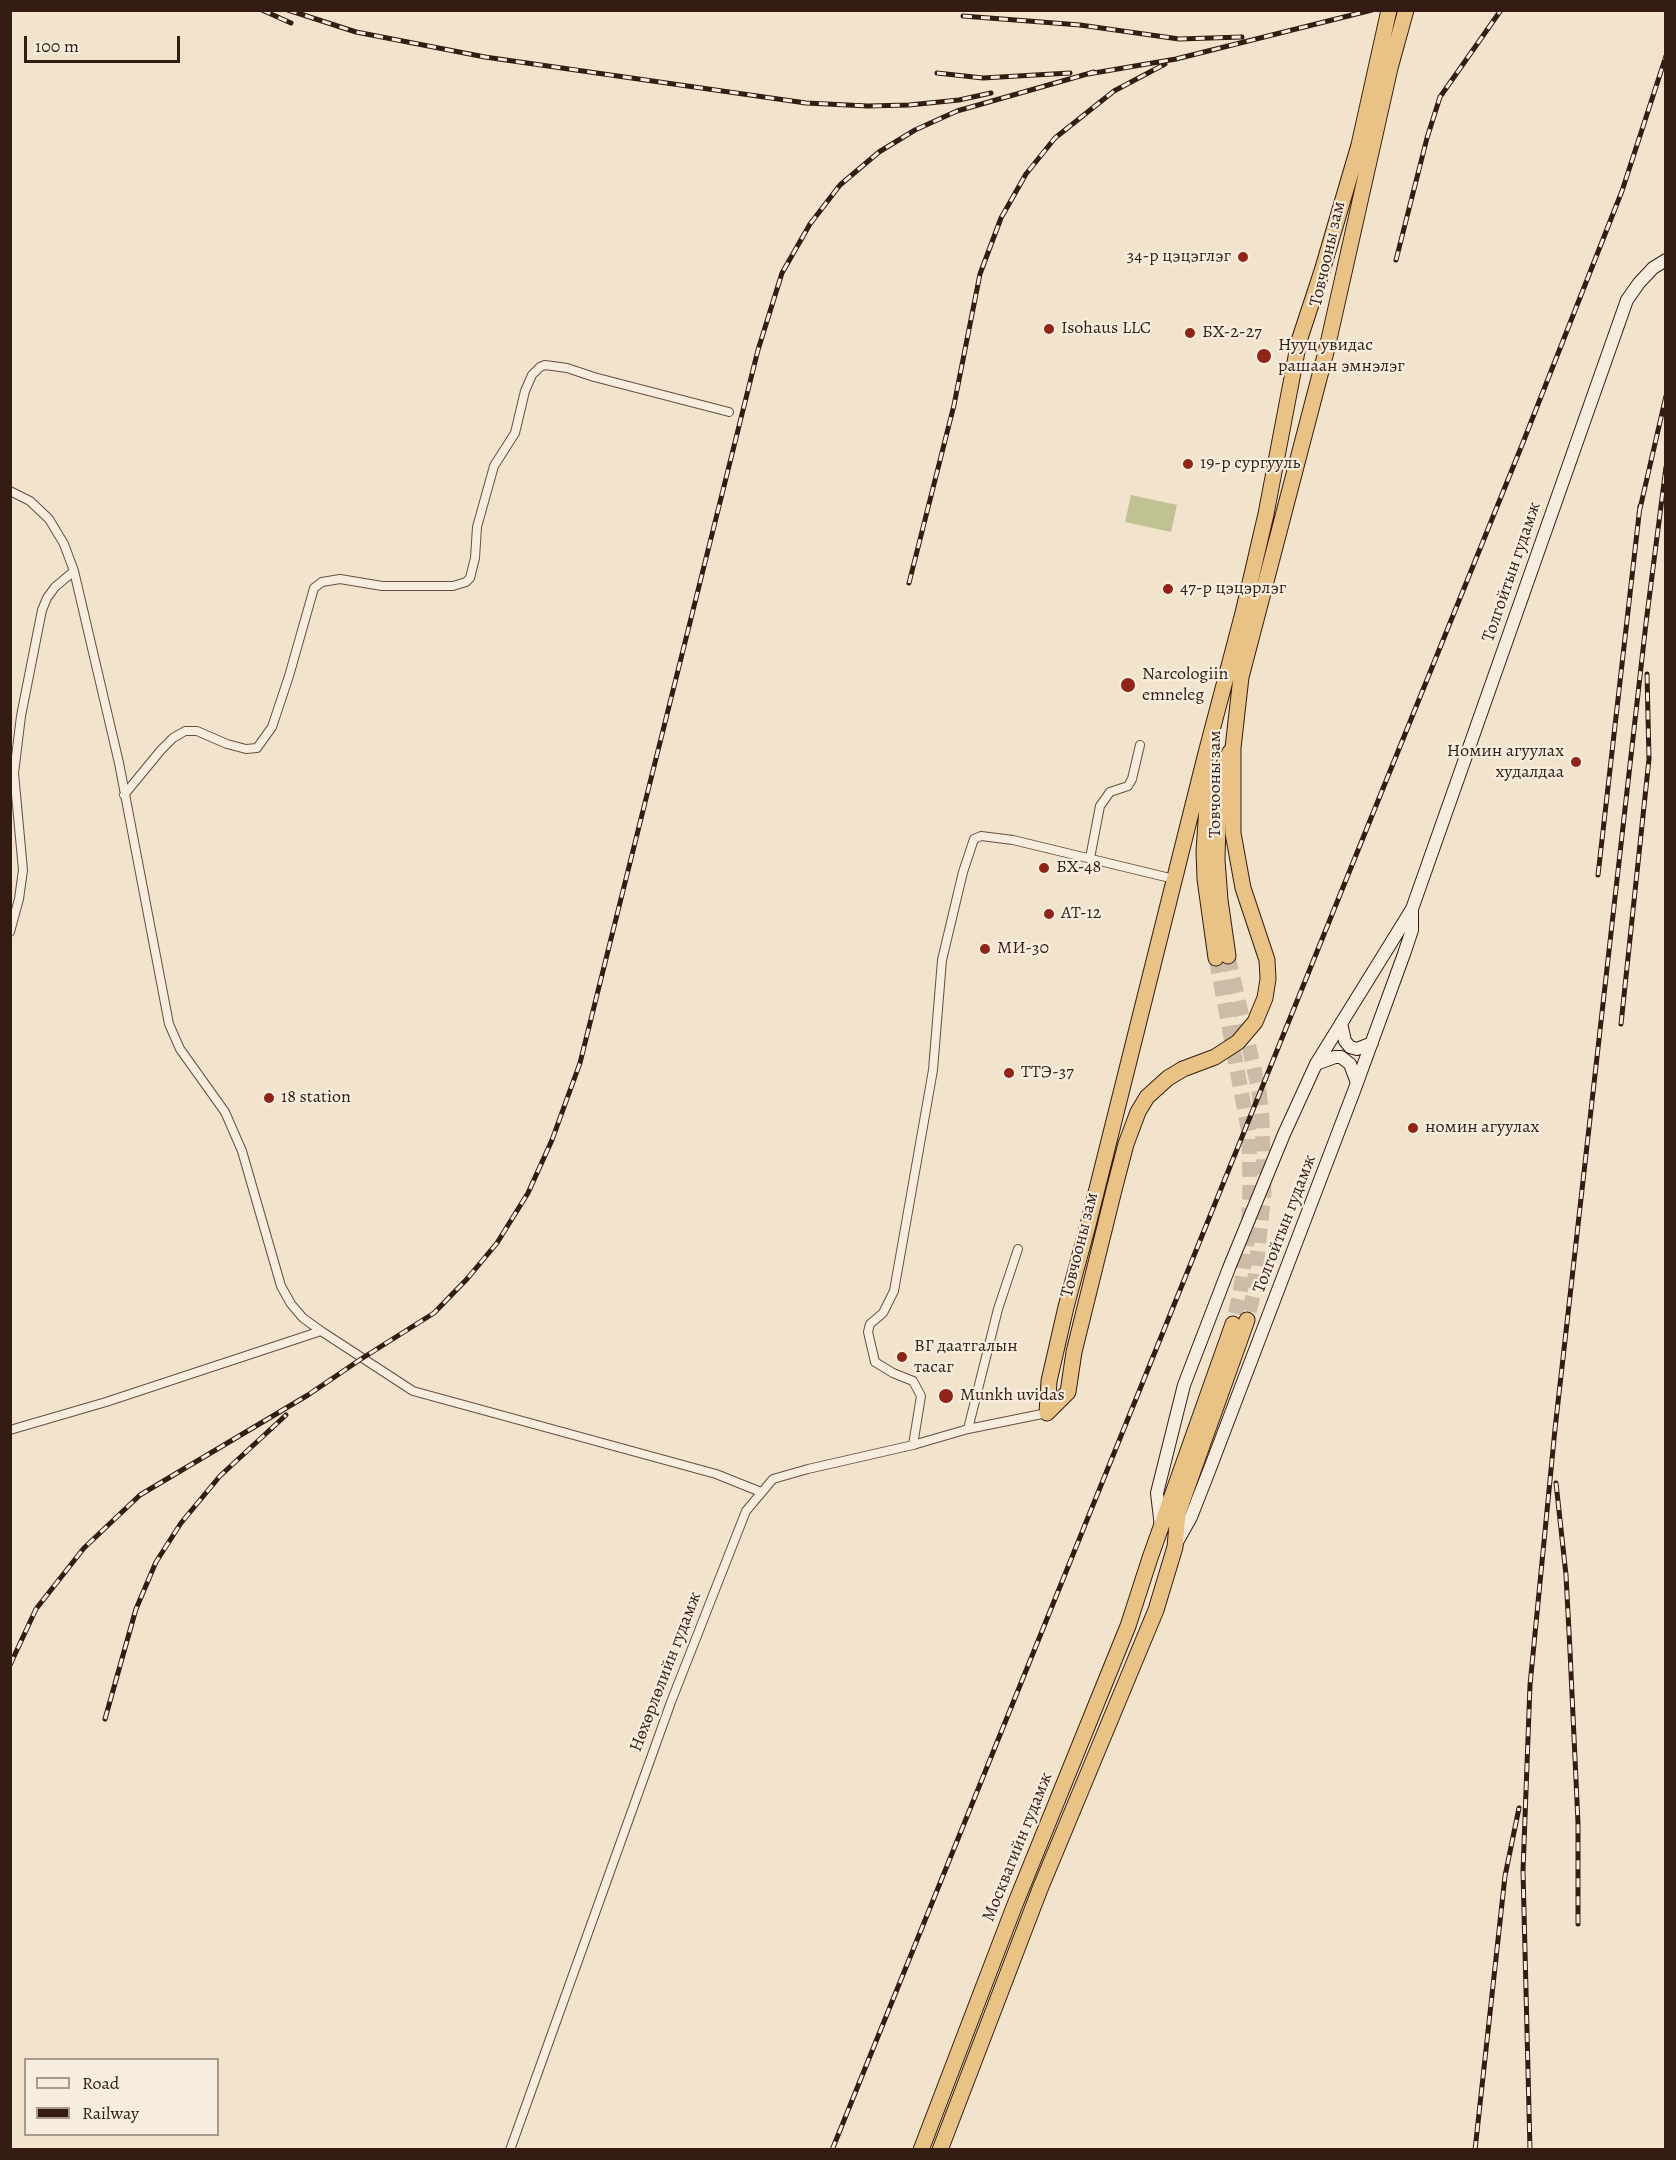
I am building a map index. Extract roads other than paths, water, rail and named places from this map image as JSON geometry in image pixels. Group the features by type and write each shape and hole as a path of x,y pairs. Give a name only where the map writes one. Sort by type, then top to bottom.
{"highway":[{"name":"Товчооны зам","path":"1047,1413 1047,1395 1058,1340 1243,613 1266,514 1299,341 1359,145 1389,10"},
{"name":"Товчооны зам","path":"1047,1413 1068,1392 1074,1352 1113,1190 1138,1112 1147,1096 1168,1078 1183,1069 1215,1057 1238,1042 1255,1022 1265,998 1268,960 1243,888 1234,842 1233,748 1241,677 1327,348 1390,68 1406,10"},
{"path":"1204,762 1209,777 1204,851 1205,879 1222,957 1217,860 1219,780 1226,758 1233,748"},
{"name":"Москвагийн гудамж","path":"921,2150 1014,1907 1128,1626 1161,1527 1240,1322 1178,1513 1175,1547 1156,1610 1040,1889 940,2150"}],"main road":[{"name":"Толгойтын гудамж","path":"1161,1527 1157,1493 1184,1385 1279,1144 1316,1064 1412,909 1627,300 1646,276 1665,260"},
{"name":"Толгойтын гудамж","path":"1175,1547 1191,1516 1209,1471 1372,1043 1409,938 1413,921 1412,909"},
{"path":"1341,1023 1345,1041 1350,1047 1357,1049 1372,1043"},
{"path":"1316,1064 1335,1057 1345,1059 1353,1068 1357,1083"}],"street":[{"path":"124,795 161,750 185,731 197,731 227,744 246,749 257,748 272,727 314,588 322,582 340,579 382,586 453,586 466,582 470,578 475,558 477,527 494,466 515,433 525,391 532,375 540,367 545,365 567,368 729,412"},
{"path":"10,491 30,501 49,519 64,544 74,571 119,763 169,1024 180,1049 225,1112 242,1151 281,1286 297,1311 321,1331 414,1391 716,1474 761,1492"},
{"path":"10,932 23,870 15,773 21,716 42,610 55,587 74,571"},
{"path":"1090,858 1100,806 1110,792 1128,786 1132,779 1140,745"},
{"path":"913,1445 921,1396 913,1381 875,1362 868,1332 870,1324 883,1313 894,1291 933,1070 942,960 963,872 974,839 981,836 1013,840 1174,879"},
{"path":"968,1429 998,1308 1018,1249"},
{"path":"10,1430 106,1402 321,1331"},
{"name":"Нөхөрлөлийн гудамж","path":"510,2150 675,1691 746,1511 773,1479 808,1468 913,1445 968,1429 1047,1413"}],"tunnel":[{"path":"1228,956 1259,1091 1262,1119 1264,1193 1253,1296 1247,1320"},
{"path":"1216,958 1249,1133 1248,1235 1240,1294 1233,1324"}],"railway":[{"path":"262,10 291,23"},
{"path":"288,10 356,32 485,57 806,103 909,105 959,100 991,93"},
{"path":"1088,74 1176,59 1372,10"},
{"path":"1396,260 1427,138 1440,97 1501,10"},
{"path":"963,16 1080,25 1179,39 1242,37"},
{"path":"832,2150 1522,445 1622,191 1666,56"},
{"path":"909,583 954,405 980,274 1001,218 1026,174 1055,138 1114,91 1165,64"},
{"path":"10,1665 36,1609 84,1548 140,1495 308,1395 434,1313 497,1243 528,1193 552,1140 580,1063 758,350 782,273 810,224 840,185 879,152 915,130 957,111 1094,72"},
{"path":"937,73 983,78 1070,73"},
{"path":"1639,513 1666,396"},
{"path":"1530,2150 1523,1871 1530,1685 1555,1429 1646,623 1666,467"},
{"path":"1598,875 1640,506"},
{"path":"1621,1024 1649,759 1647,674"},
{"path":"105,1719 136,1609 156,1562 181,1523 220,1476 286,1415"},
{"path":"1556,1483 1566,1575 1570,1651 1578,1823 1578,1924"},
{"path":"1475,2150 1505,1876 1519,1808"}],"place":[{"name":"34-р цэцэглэг","path":"1243,257"},
{"name":"Isohaus LLC","path":"1049,329"},
{"name":"БХ-2-27","path":"1190,333"},
{"name":"Нууц увидас рашаан эмнэлэг","path":"1264,356"},
{"name":"19-р сургууль","path":"1188,464"},
{"name":"47-р цэцэрлэг","path":"1168,589"},
{"name":"Narcologiin emneleg","path":"1128,685"},
{"name":"Номин агуулах худалдаа","path":"1576,762"},
{"name":"БХ-48","path":"1044,868"},
{"name":"АТ-12","path":"1049,914"},
{"name":"МИ-30","path":"985,949"},
{"name":"ТТЭ-37","path":"1009,1073"},
{"name":"18 station","path":"269,1098"},
{"name":"номин агуулах","path":"1413,1128"},
{"name":"ВГ даатгалын тасаг","path":"902,1357"},
{"name":"Munkh uvidas","path":"946,1396"}]}
